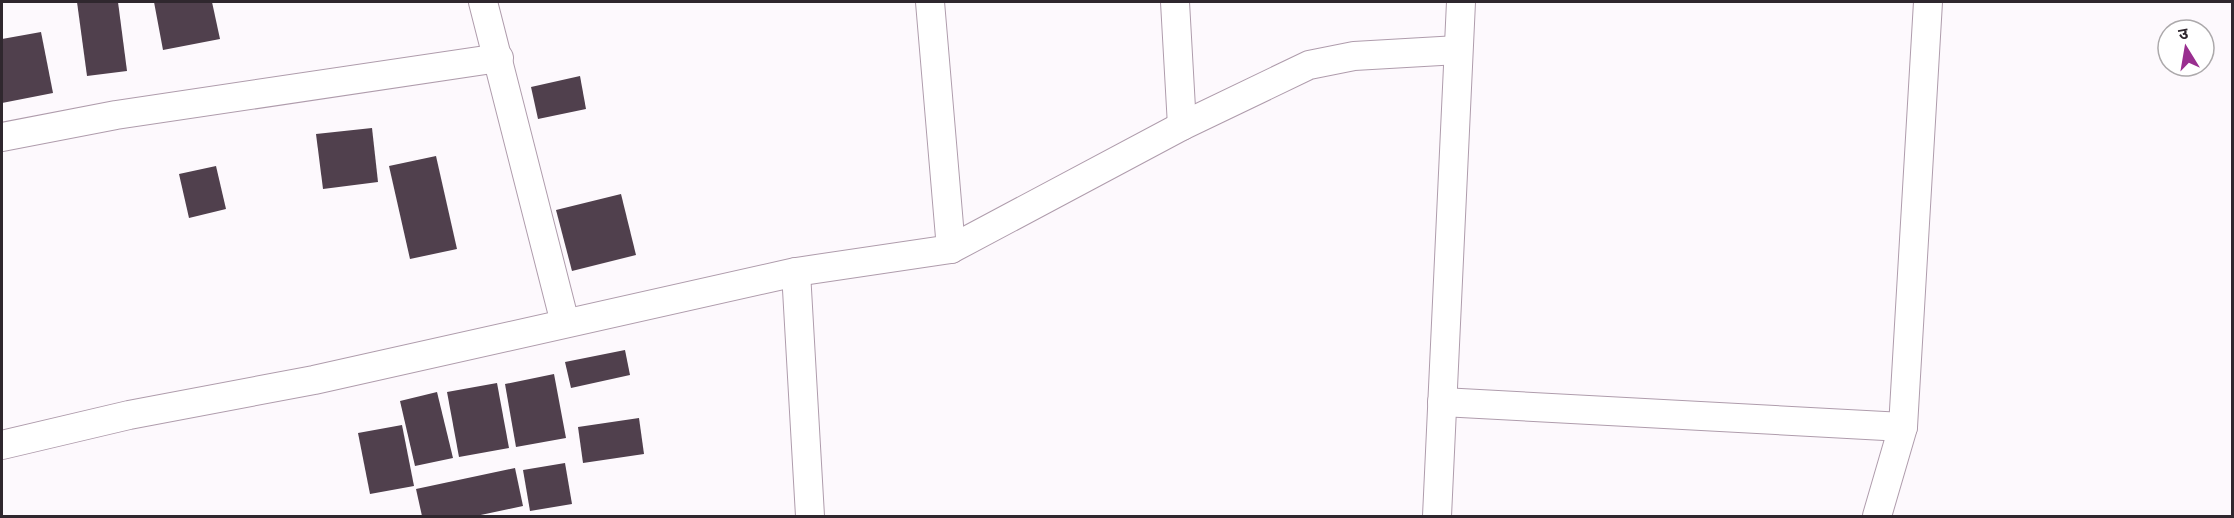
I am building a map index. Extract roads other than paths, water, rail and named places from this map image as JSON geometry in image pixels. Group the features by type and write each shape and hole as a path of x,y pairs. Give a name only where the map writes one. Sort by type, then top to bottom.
{"street":[{"path":"483,2 565,323"},
{"path":"930,2 951,249"},
{"path":"1176,2 1182,126"},
{"path":"1437,516 1461,2"},
{"path":"1876,516 1903,427 1928,2"},
{"path":"2,445 129,415 314,380 796,272 951,249 1182,126 1309,65 1354,56 1458,50"},
{"path":"2,137 116,115 499,58"},
{"path":"796,272 810,516"},
{"path":"1442,402 1903,427"}]}
